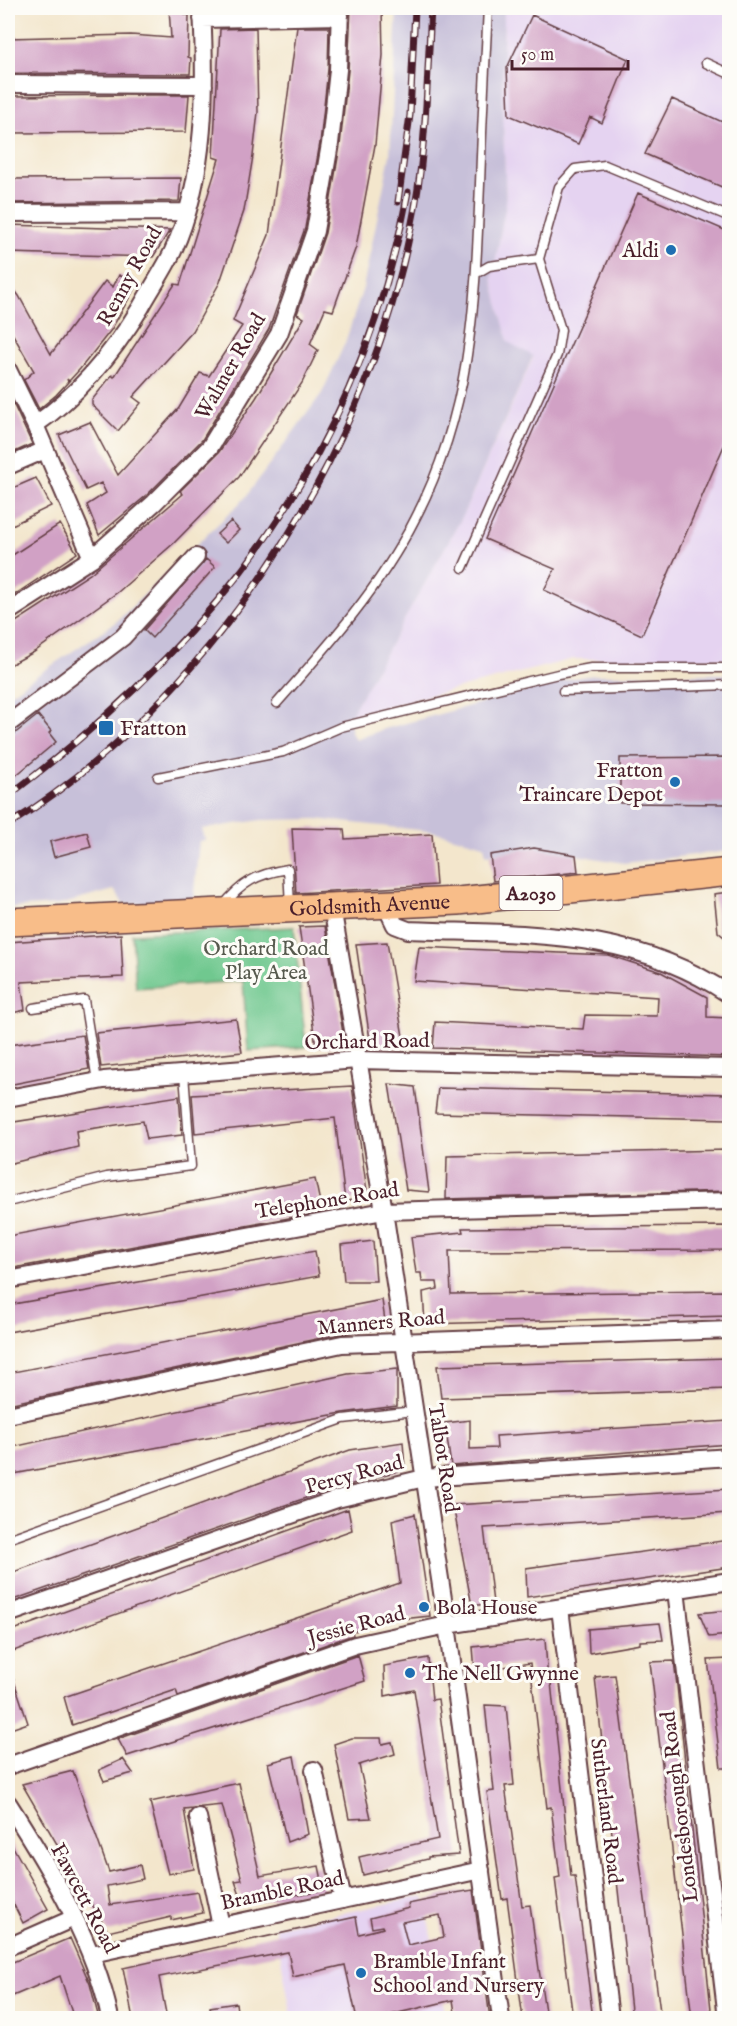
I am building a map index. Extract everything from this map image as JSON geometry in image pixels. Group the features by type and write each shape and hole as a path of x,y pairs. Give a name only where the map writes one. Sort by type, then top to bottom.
{"main road":[{"name":"Goldsmith Avenue","path":"8,922 458,901 729,872"}],"street":[{"path":"202,13 340,12"},
{"name":"Walmer Road","path":"8,612 92,558 154,503 210,447 279,334 315,231 330,144 340,12"},
{"name":"Renny Road","path":"35,425 59,409 86,382 122,338 172,251 186,212 198,160 204,85 202,13"},
{"path":"8,84 204,85"},
{"path":"8,213 186,212"},
{"path":"8,370 35,425 92,558"},
{"path":"8,466 45,450"},
{"path":"8,724 123,638 196,557"},
{"path":"458,901 460,932"},
{"path":"385,904 395,925 408,930 585,939 628,947 703,977 729,995"},
{"name":"Talbot Road","path":"332,907 384,1210 447,1625 501,2019"},
{"name":"Orchard Road","path":"8,1098 97,1081 357,1060 729,1068"},
{"name":"Telephone Road","path":"8,1280 384,1210 729,1201"},
{"name":"Manners Road","path":"8,1415 342,1344 729,1330"},
{"name":"Percy Road","path":"8,1614 337,1499 424,1478 729,1457"},
{"name":"Jessie Road","path":"8,1766 355,1645 447,1625 729,1581"},
{"name":"Londesborough Road","path":"676,1590 727,2019"},
{"name":"Sutherland Road","path":"560,1608 610,2019"},
{"path":"314,1770 343,1900"},
{"name":"Fawcett Road","path":"9,1807 74,1918 92,1954 105,1992 111,2019"},
{"path":"198,1817 221,1926"},
{"name":"Bramble Road","path":"92,1954 481,1870"},
{"path":"8,1947 74,1918"}],"lane":[{"path":"277,704 326,649 370,593 415,519 446,448 465,374 476,300 488,8"},
{"path":"706,63 729,74"},
{"path":"463,568 557,355 561,330 539,259 559,187 575,169 605,165 729,217"},
{"path":"477,273 489,266 539,259"},
{"path":"158,777 284,752 342,727 558,674 591,668 729,668"},
{"path":"563,691 729,685"},
{"path":"218,912 237,888 264,873 288,868 290,908"},
{"path":"33,1008 84,1000 97,1081"},
{"path":"8,1202 107,1177 191,1166 184,1074"},
{"path":"8,1539 343,1419 414,1411"}],"shaded area":[{"path":"397,8 504,8 502,97 506,203 492,279 508,342 533,356 461,519 350,716 351,732 355,740 384,729 573,678 596,675 729,674 729,851 624,863 534,848 486,855 484,845 436,832 316,819 261,820 202,829 205,840 199,841 193,902 124,904 114,890 59,905 8,908 8,695 116,622 245,498 322,393 345,343 363,288 390,155"},
{"path":"504,8 729,8 729,659 573,659 350,716 461,519 533,357 508,343 492,279 506,203 502,97"},
{"name":"Bramble Infant School and Nursery","path":"424,1896 446,2018 292,2018 275,1927"}],"green space":[{"name":"Orchard Road Play Area","path":"294,927 306,1047 248,1051 243,981 136,988 132,934"}],"building":[{"path":"169,8 185,8 185,15 189,15 190,74 8,73 8,38 131,35 171,38"},
{"path":"351,8 382,8 383,55 375,145 356,247 333,311 325,309 310,344 318,350 302,383 239,477 174,543 118,592 34,652 8,666 8,627 90,574 183,494 180,491 219,452 256,398 304,318 297,314 325,233 340,146 348,71"},
{"path":"532,15 628,59 602,123 590,117 578,144 509,115 507,68"},
{"path":"297,27 329,27 328,69 320,143 305,228 269,329 202,440 147,495 99,535 87,505 106,493 101,483 86,490 59,435 90,422 118,475 179,408 200,373 209,376 242,326 233,321 269,235"},
{"path":"256,28 258,112 253,156 244,211 220,282 193,331 133,397 141,403 118,431 92,405 92,400 112,375 114,377 175,284 180,285 219,159 213,157 220,29"},
{"path":"189,95 186,132 8,133 8,96"},
{"path":"672,99 729,125 729,190 645,154"},
{"path":"181,178 179,201 8,203 8,179"},
{"path":"638,193 729,232 729,434 642,635 544,590 555,569 485,539"},
{"path":"8,225 170,230 153,257 8,253"},
{"path":"119,275 137,284 111,330 80,369 69,381 67,379 68,382 56,395 39,409 24,380 34,371 8,326 8,281 19,296 51,354 105,281 113,287"},
{"path":"8,396 32,444 8,455"},
{"path":"36,478 51,506 8,527 8,490"},
{"path":"231,521 239,530 226,543 217,534"},
{"path":"60,524 77,553 8,599 8,558"},
{"path":"206,559 215,567 152,638 144,630"},
{"path":"38,715 51,731 49,733 56,742 8,782 8,739"},
{"name":"Fratton Traincare Depot","path":"729,757 729,804 620,803 620,758"},
{"path":"292,828 344,829 345,839 432,834 436,885 296,893"},
{"path":"87,832 91,847 54,857 50,842"},
{"path":"534,848 576,855 578,872 493,881 490,855"},
{"path":"729,892 729,941 718,932 714,894"},
{"path":"325,926 345,1045 316,1047 299,927"},
{"path":"121,934 123,977 21,982 25,1010 8,1014 8,942"},
{"path":"387,942 405,1048 371,1047 356,944"},
{"path":"419,947 608,955 661,972 707,997 707,1017 729,1018 729,1057 433,1048 435,1022 583,1029 585,1015 657,1016 658,997 414,981"},
{"path":"236,1019 242,1052 101,1067 96,1033"},
{"path":"83,1035 89,1069 8,1085 8,1045"},
{"path":"389,1084 415,1087 429,1192 406,1190"},
{"path":"352,1086 368,1198 345,1201 335,1118 195,1133 192,1095"},
{"path":"438,1088 729,1094 729,1119 435,1113"},
{"path":"179,1096 182,1135 147,1139 143,1121 76,1131 78,1147 8,1164 8,1123"},
{"path":"729,1150 729,1191 446,1199 447,1156"},
{"path":"315,1179 322,1212 8,1269 8,1236"},
{"path":"729,1226 729,1250 449,1251 451,1294 729,1291 729,1316 425,1324 423,1292 438,1289 437,1282 422,1282 421,1273 416,1273 411,1237 463,1232 462,1228"},
{"path":"373,1241 376,1281 344,1281 341,1245"},
{"path":"315,1251 319,1276 8,1332 8,1305"},
{"path":"382,1300 386,1328 340,1334 8,1404 8,1373"},
{"path":"729,1358 729,1389 441,1398 437,1366"},
{"path":"397,1369 397,1406 342,1413 8,1475 8,1448 348,1374"},
{"path":"470,1420 470,1449 497,1448 496,1436 729,1421 729,1444 451,1466 445,1423"},
{"path":"403,1442 405,1469 317,1494 10,1601 8,1574 350,1450"},
{"path":"729,1489 729,1513 484,1528 493,1603 472,1606 453,1505"},
{"path":"348,1509 352,1530 8,1653 8,1632"},
{"path":"415,1514 430,1616 383,1621 352,1632 353,1635 178,1696 176,1690 72,1725 64,1697 400,1583 392,1520"},
{"path":"729,1540 729,1567 527,1597 526,1568"},
{"path":"729,1610 729,1635 709,1637 699,1613"},
{"path":"660,1623 663,1640 640,1641 640,1644 589,1653 588,1629"},
{"path":"545,1639 571,1876 575,1876 593,2019 573,2019 555,1878 560,1877 551,1807 547,1808 530,1663 475,1671 473,1647"},
{"path":"358,1655 365,1681 127,1756 118,1739"},
{"path":"428,1658 432,1700 438,1699 459,1855 428,1857 428,1859 363,1875 359,1857 438,1839 414,1690 385,1696 384,1666"},
{"path":"729,1659 729,1768 721,1768 708,1660"},
{"path":"674,1661 712,2019 692,2019 650,1662"},
{"path":"10,1669 28,1723 8,1730 8,1670"},
{"path":"615,1675 661,2019 632,2019 595,1677"},
{"path":"485,1705 506,1706 514,1785 505,1786 522,1906 530,1905 546,2019 523,2019 507,1898 502,1899 487,1792 494,1791"},
{"path":"352,1738 381,1738 382,1744 392,1742 395,1754 359,1765 371,1818 349,1819 334,1744"},
{"path":"294,1756 308,1834 287,1842 268,1763"},
{"path":"123,1759 133,1773 104,1781 99,1770"},
{"path":"73,1771 109,1872 140,1865 143,1879 107,1886 110,1905 198,1892 203,1913 171,1920 171,1917 108,1932 22,1784"},
{"path":"239,1783 260,1876 319,1866 324,1890 243,1904 235,1881 242,1880 222,1805 184,1809 194,1869 168,1874 150,1802"},
{"path":"8,1838 48,1909 23,1923 8,1893"},
{"path":"473,1890 490,2019 456,2019 453,2000 373,2019 357,2019 345,1965 293,1977 288,1952 159,1977 167,2019 133,2019 123,1968 356,1917 359,1934 384,1928 383,1926 372,1928 370,1918 409,1908 408,1904 438,1898 437,1896","holes":["440,1915 444,1937 408,1945 402,1922"]},
{"path":"70,1938 90,1984 99,2019 74,2019 60,1976 8,1998 8,1964"},
{"path":"236,2003 238,2019 211,2019 210,2007"}],"railway":[{"path":"398,202 410,115 415,8"},
{"path":"8,825 81,773 149,713 211,644 266,569 315,489 355,405 387,319 410,233 423,150 431,8"},
{"path":"8,796 84,735 153,672 214,605 269,533 316,457 354,375 385,287 408,192"}],"place":[{"name":"Aldi","path":"671,250"},
{"name":"Fratton","path":"106,728"},
{"name":"Fratton Traincare Depot","path":"675,782"},
{"name":"Bola House","path":"424,1607"},
{"name":"The Nell Gwynne","path":"410,1673"},
{"name":"Bramble Infant School and Nursery","path":"361,1973"}]}
